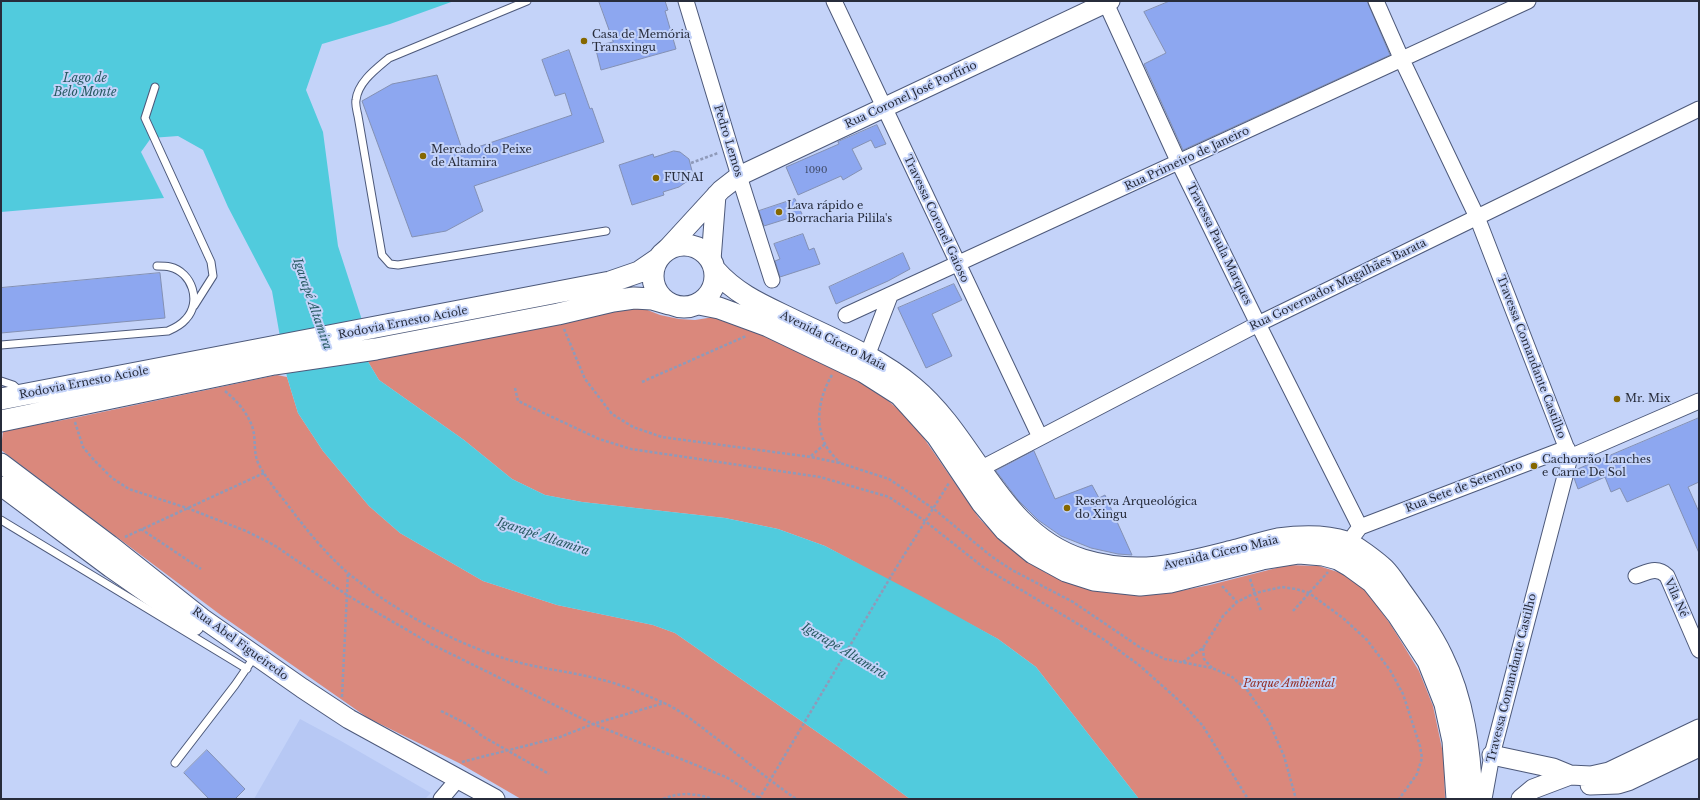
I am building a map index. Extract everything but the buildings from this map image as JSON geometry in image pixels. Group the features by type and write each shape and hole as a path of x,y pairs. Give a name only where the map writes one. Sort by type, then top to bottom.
{"main road":[{"path":"685,245 695,247 704,252 713,265 716,280 713,290 707,298 699,304 689,308 679,308 669,304 655,289 652,278 654,268 661,255 674,246 685,245"},
{"name":"Rodovia Ernesto Aciole","path":"1,420 272,355 371,329 610,282 639,272 661,255"},
{"name":"Avenida Cícero Maia","path":"713,265 724,280 747,298 868,356 897,374 931,403 948,422 1014,516 1043,542 1060,551 1083,560 1110,566 1136,569 1178,565 1276,540 1303,537 1349,543 1385,569 1413,608 1442,657 1459,701 1468,742 1472,799"},
{"name":"Rodovia Ernesto Aciole","path":"1,399 272,355 376,349 634,298 652,299 669,304"},
{"name":"Avenida Cícero Maia","path":"699,304 726,310 768,326 864,372 900,395 937,436 982,503 1004,530 1033,553 1066,571 1102,582 1140,585 1170,582 1245,563 1299,553 1323,555 1349,543"},
{"name":"Avenida Cícero Maia","path":"1349,543 1372,582 1398,615 1428,661 1445,704 1453,741 1457,799"}],"street":[{"name":"Pedro Lemos","path":"686,1 730,148 772,280"},
{"name":"Travessa Coronel Gaioso","path":"834,1 1040,437"},
{"name":"Travessa Comandante Castilho","path":"1376,1 1402,60 1477,218 1568,452 1492,756 1484,799"},
{"name":"Rua Primeiro de Janeiro","path":"846,315 1528,1"},
{"name":"Rua Coronel José Porfírio","path":"661,255 716,196 739,176 1107,2"},
{"name":"Travessa Paula Marques","path":"1107,2 1179,162 1258,324 1349,543"},
{"name":"Rua Governador Magalhães Barata","path":"980,469 1258,324 1699,109"},
{"path":"713,265 716,196"},
{"path":"868,356 890,296"},
{"name":"Rua Sete de Setembro","path":"1349,543 1568,452 1699,401"},
{"name":"Rua Abel Figueiredo","path":"1,463 110,545 202,618 250,663 341,714 468,799"},
{"name":"Rua Abel Figueiredo","path":"1,486 111,568 342,728 448,785 495,799"},
{"name":"Vila Né","path":"1636,576 1660,570 1667,576 1699,650"},
{"path":"1492,756 1553,768 1570,775 1591,776 1609,772 1699,729"},
{"path":"1526,798 1555,786 1568,784 1605,785 1628,780 1699,747"},
{"path":"1526,798 1529,764"},
{"path":"1526,798 1533,789 1545,783 1570,775"}],"lane":[{"path":"527,1 389,58 371,73 360,88 356,100 358,116 382,255 390,264 398,266 606,232"},
{"path":"1,344 168,331 178,326 187,318 192,307 213,276 211,262 145,118 155,87"},
{"path":"157,266 170,267 180,272 189,280 195,292 192,307"},
{"path":"1,381 13,385 24,395"},
{"path":"1,520 250,663 175,763"}],"path":[{"path":"691,163 730,148"},
{"path":"558,314 585,379 612,414 633,427 662,437 811,457 840,463 889,480 934,510 991,556 1012,570 1073,602 1141,648 1165,659 1212,668 1231,676 1248,691 1269,722 1284,756 1296,799"},
{"path":"642,382 768,326"},
{"path":"840,463 825,444 819,423 820,405 823,391 843,362"},
{"path":"220,387 237,401 248,418 253,429 254,448 258,462 264,473 294,514 319,544 348,572 405,613 472,646 513,661 604,680 664,703 694,721 770,781 796,799"},
{"path":"515,388 518,401 599,439 631,449 820,477 889,497 925,521 983,567 1103,638 1139,665 1184,704 1203,726 1248,799"},
{"path":"74,418 83,447 112,478 138,494 187,508 246,531 274,545 346,595 431,644 594,724 726,777 760,799 896,568 925,521 934,510 958,468"},
{"path":"811,457 825,444"},
{"path":"110,545 141,529 264,473"},
{"path":"141,529 201,569"},
{"path":"1293,611 1309,594 1349,543"},
{"path":"1245,563 1261,611"},
{"path":"341,714 348,572"},
{"path":"1183,662 1203,648 1223,616 1237,602 1255,593 1282,587 1296,589 1309,594 1343,618 1366,640 1390,670 1403,694 1420,746 1422,758 1417,774 1399,799"},
{"path":"1203,648 1204,659 1212,668"},
{"path":"448,785 459,763 560,737 594,724 664,703"},
{"path":"441,711 467,724 482,736 506,751 534,764 549,774"},
{"path":"663,799 685,794 701,794 712,799"}],"shaded area":[{"path":"300,719 431,793 425,799 254,799"}],"green space":[{"name":"Parque Ambiental","path":"640,307 660,315 679,319 695,320 714,317 733,321 851,377 879,393 912,421 979,518 999,539 1046,573 1085,588 1134,595 1164,594 1210,585 1288,565 1319,566 1341,573 1364,588 1391,625 1419,671 1433,706 1444,758 1445,799 1139,799 1036,667 998,639 825,546 778,529 725,518 582,502 545,495 512,479 464,440 379,380 367,360"},
{"path":"277,375 287,377 298,413 323,451 369,506 400,533 483,581 557,605 653,625 675,633 843,750 910,799 521,799 459,763 368,718 222,616 1,450 3,431 74,418"}],"water":[{"path":"1,1 454,1 390,24 322,44 306,90 323,132 338,246 361,317 367,360 379,380 464,440 512,479 545,495 582,502 725,518 778,529 825,546 921,596 998,639 1036,667 1139,799 910,799 843,750 675,633 653,625 557,605 483,581 400,533 369,506 323,451 298,413 287,377 272,291 228,207 203,150 178,136 151,138 141,152 164,198 1,212"}],"place":[{"name":"Casa de Memória Transxingu","path":"584,41"},
{"name":"Mercado do Peixe de Altamira","path":"423,156"},
{"name":"FUNAI","path":"656,178"},
{"name":"Lava rápido e Borracharia Pilila's","path":"779,212"},
{"name":"Mr. Mix","path":"1617,399"},
{"name":"Cachorrão Lanches e Carne De Sol","path":"1534,466"},
{"name":"Reserva Arqueológica do Xingu","path":"1067,508"}],"water label":[{"name":"Lago de Belo Monte","path":"85,86"},
{"name":"Igarapé Altamira","path":"312,304"},
{"name":"Igarapé Altamira","path":"543,537"},
{"name":"Igarapé Altamira","path":"844,651"}]}
